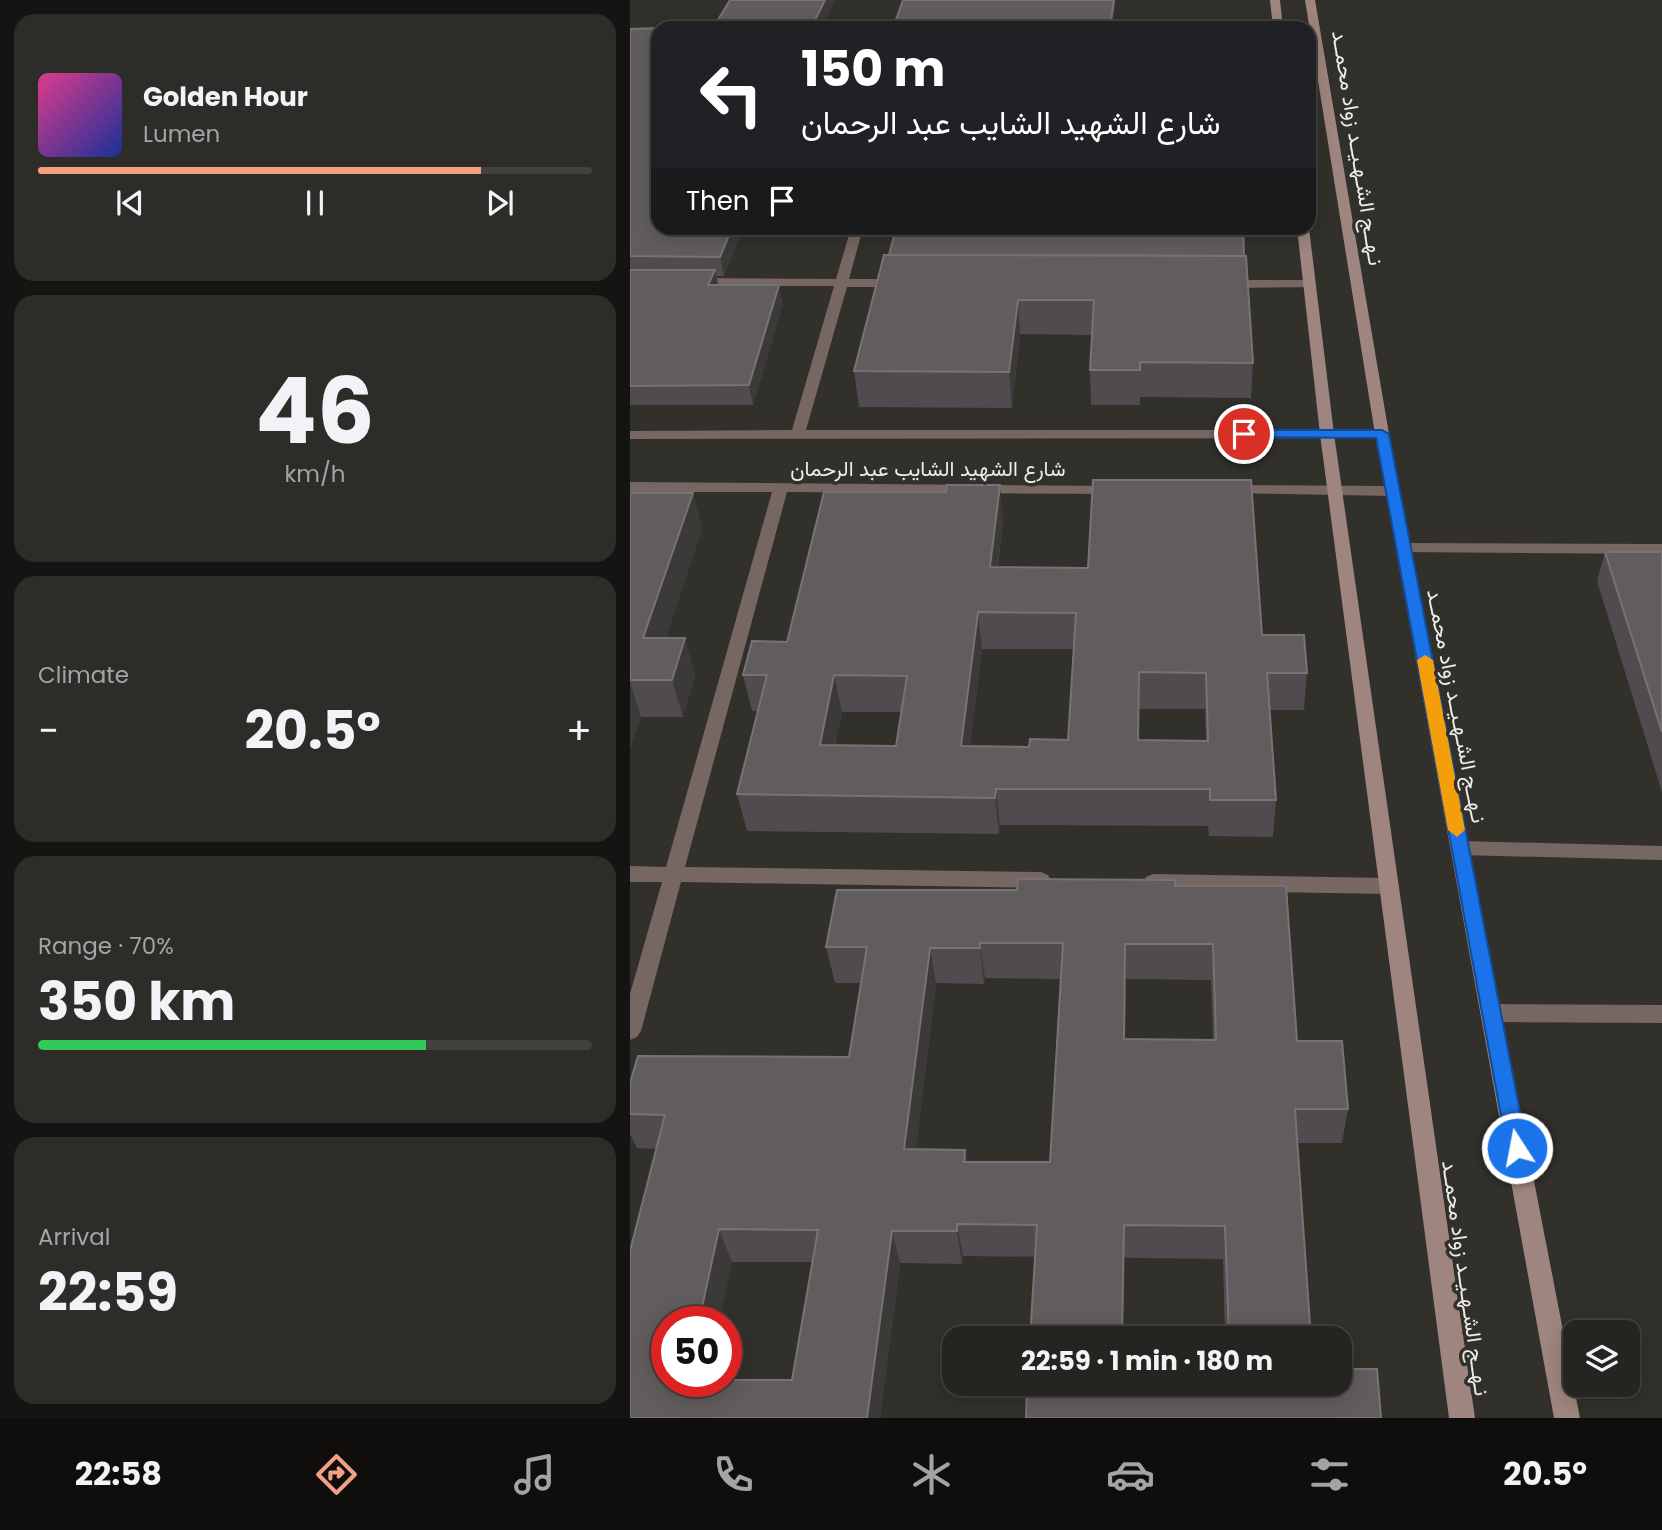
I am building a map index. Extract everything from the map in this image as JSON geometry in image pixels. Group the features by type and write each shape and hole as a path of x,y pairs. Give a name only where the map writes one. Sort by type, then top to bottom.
{"main road":[{"path":"1275,0 1277,21"},
{"name":"نـهــج الشـهـيــد زواد محمــد","path":"1310,0 1313,21"},
{"name":"نـهــج الشـهـيــد زواد محمــد","path":"1316,36 1382,434 1567,1418"},
{"name":"نـهــج الشـهـيــد زواد محمــد","path":"1304,235 1327,434 1462,1418"}],"street":[{"path":"798,435 855,235"},
{"path":"683,282 910,283"},
{"path":"1213,284 1310,284"},
{"name":"شارع الشهيد الشايب عبد الرحمان","path":"630,435 1382,434"},
{"name":"شارع الشهيد الشايب عبد الرحمان","path":"630,487 1128,489"},
{"path":"630,1031 781,488"},
{"path":"1211,490 1393,491"},
{"path":"1404,548 1662,549"},
{"path":"1460,848 1662,853"},
{"path":"630,874 1058,881"},
{"path":"1127,882 1388,886"},
{"path":"1491,1013 1662,1014"}],"building":[{"path":"730,0 825,0 814,21 717,21"},
{"path":"903,0 1114,0 1111,21 896,21"},
{"path":"651,28 651,235 729,235 720,257 630,256 630,29"},
{"path":"894,235 1243,235 1244,256 889,255"},
{"path":"884,255 1246,256 1253,363 1140,362 1140,370 1090,370 1094,300 1018,300 1009,372 854,371"},
{"path":"630,270 715,270 708,285 779,285 749,385 630,386"},
{"path":"1093,480 1251,480 1262,635 1304,635 1307,673 1267,673 1276,800 1210,800 1210,789 996,789 995,798 737,794 767,675 743,675 752,641 787,642 824,492 946,492 947,485 1000,485 990,567 1088,568","holes":["978,612 1076,613 1068,740 1030,739 1029,747 961,746","1139,672 1206,673 1208,741 1138,740","834,675 907,676 896,746 820,745"]},
{"path":"630,493 693,493 643,638 685,638 672,680 630,680"},
{"path":"1605,552 1662,552 1662,732"},
{"path":"1018,879 1175,880 1175,886 1286,886 1297,1041 1342,1041 1348,1109 1295,1109 1310,1326 1229,1326 1225,1226 1124,1225 1122,1326 1031,1326 1037,1225 957,1224 957,1231 892,1231 867,1418 630,1418 630,1251 665,1115 630,1114 630,1083 638,1056 849,1057 867,947 826,947 837,890 1017,890","holes":["980,943 1063,943 1050,1162 964,1162 965,1150 904,1149 930,948 980,948","1125,944 1213,944 1216,1040 1124,1039"]},
{"path":"1352,1369 1377,1369 1381,1418 1026,1418 1027,1396 1352,1396"}],"slow traffic":[{"path":"1425,660 1457,830"}],"route":[{"path":"1244,434 1382,434 1517,1148"}]}
